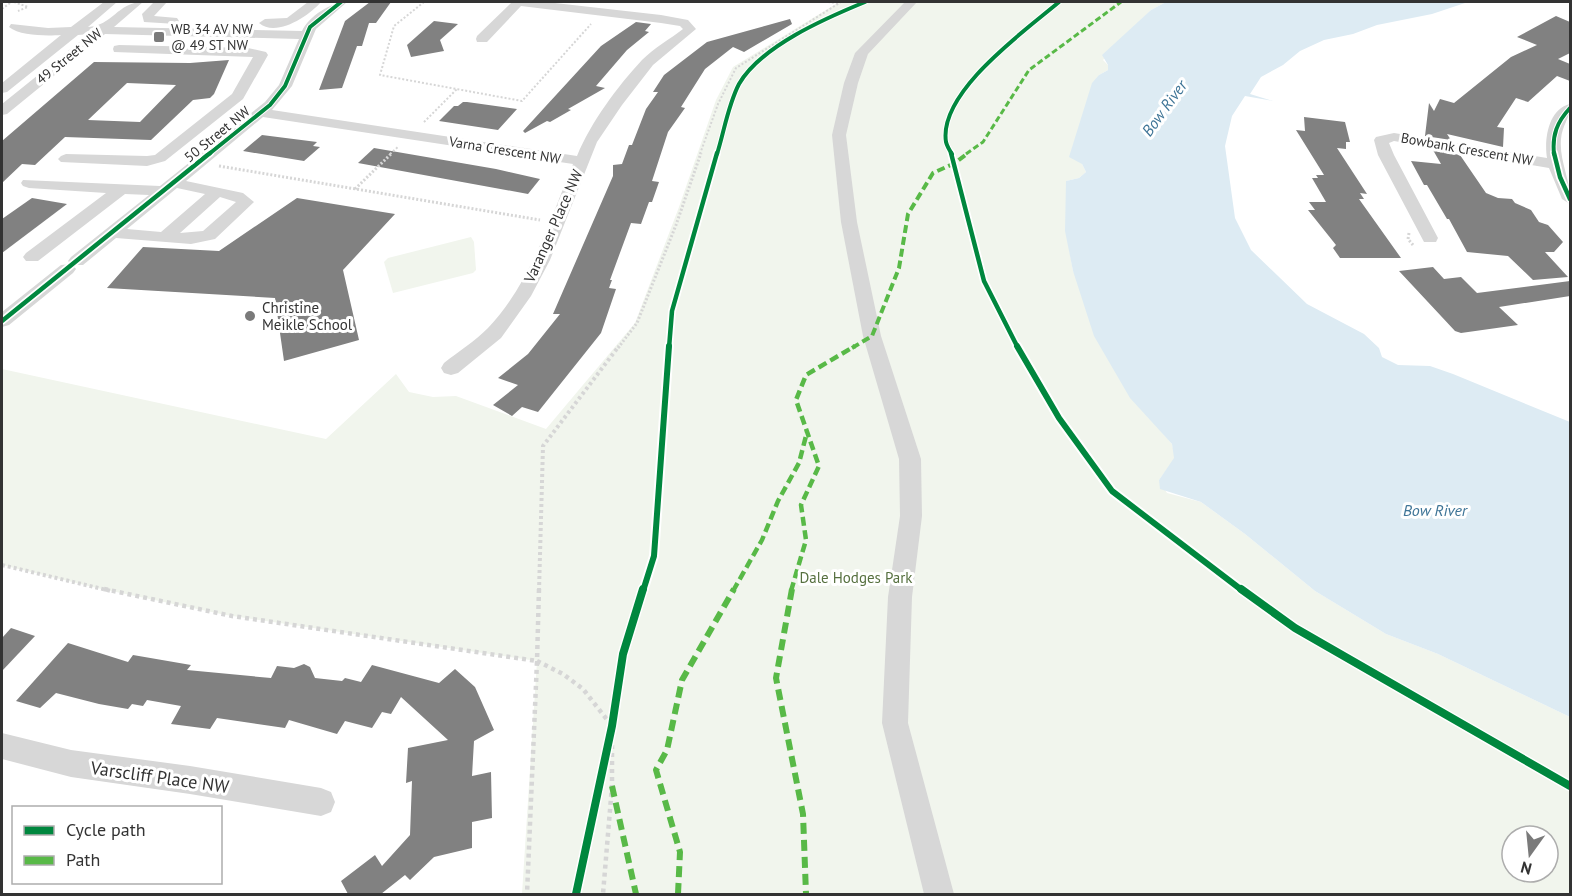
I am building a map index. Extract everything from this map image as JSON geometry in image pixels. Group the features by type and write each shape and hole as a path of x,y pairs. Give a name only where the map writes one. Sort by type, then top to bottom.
{"street":[{"name":"49 Street NW","path":"2,89 111,2"},
{"name":"49 Street NW","path":"2,111 137,2"},
{"path":"162,2 148,14 147,19 284,23 290,22 315,2"},
{"name":"50 Street NW","path":"2,321 266,109 285,86 306,35 318,19 341,2"},
{"path":"482,39 519,2"},
{"name":"Varna Crescent NW","path":"231,102 582,161 590,142 632,81 648,63 690,29 684,23 519,2"},
{"path":"911,2 862,53 850,83 839,135 849,222 872,336 910,459 911,516 900,597 895,723 939,894"},
{"path":"2,27 15,27 29,31 76,29 306,35"},
{"path":"66,159 147,161 160,158 231,102 261,55 119,49"},
{"path":"1570,108 1554,132 1555,164 1560,182 1570,199"},
{"name":"Bowbank Crescent NW","path":"1430,238 1386,155 1381,140 1394,137 1555,164"},
{"name":"Varanger Place NW","path":"451,368 494,333 522,296 557,223 582,161"},
{"path":"29,183 121,189 170,187 217,192 237,196 246,202 209,235 191,239 113,233"},
{"path":"32,257 121,189"},
{"path":"165,237 217,192"},
{"name":"Varscliff Place NW","path":"2,746 32,756 81,766 190,780 321,802"}],"path":[{"path":"2,2 14,2 28,7 18,11"},
{"path":"2,9 14,2"},
{"path":"424,2 394,26 380,75 522,101 602,12"},
{"path":"828,2 840,2"},
{"path":"527,894 543,446 637,323 676,225 718,104 736,68 840,2"},
{"path":"756,64 807,30 837,14"},
{"path":"213,165 557,223"},
{"path":"1412,231 1407,234 1413,245"},
{"path":"2,565 96,588 232,616 537,661 563,674 583,689 612,726"},
{"path":"603,894 612,786 613,715"},
{"path":"603,760 612,726"}],"green space":[{"name":"Dale Hodges Park","path":"839,2 1166,2 1151,10 1103,60 1108,65 1108,70 1099,75 1082,164 1086,172 1079,178 1066,181 1066,231 1073,271 1160,430 1172,444 1175,458 1159,480 1167,493 1201,502 1245,534 1315,591 1386,634 1438,654 1570,717 1570,894 522,894 537,661 226,615 2,565 2,369 326,439 396,374 409,392 433,397 456,396 546,429 635,323 716,100 733,67"},
{"path":"471,237 474,242 476,270 473,273 393,293 384,262 388,258"}],"water":[{"name":"Bow River","path":"1166,2 1468,2 1432,14 1377,25 1353,34 1324,40 1300,51 1283,65 1261,77 1250,94 1273,101 1245,96 1232,116 1225,146 1235,218 1251,250 1307,304 1364,334 1379,348 1382,357 1398,365 1430,366 1570,422 1570,717 1438,654 1386,634 1315,591 1245,534 1201,502 1160,489 1159,480 1174,458 1172,444 1130,398 1094,336 1073,271 1065,231 1066,181 1079,178 1086,172 1082,164 1069,157 1092,83 1108,70 1108,65 1102,55 1151,10"}],"building":[{"path":"370,2 391,2 376,23 369,23 362,46 357,46 342,88 319,90 345,21"},
{"path":"1556,16 1570,22 1570,53 1558,59 1570,64 1570,81 1557,76 1528,102 1516,98 1497,127 1504,128 1503,147 1447,134 1451,140 1425,136 1429,103 1434,111 1440,99 1454,103 1511,57 1537,45 1517,37"},
{"path":"790,19 792,24 744,52 733,47 705,69 681,107 685,108 668,132 652,181 659,182 652,202 649,202 641,224 631,223 610,280 612,280 609,288 616,289 601,333 538,412 522,407 512,416 493,405 518,385 498,378 528,354 560,314 553,314 613,176 613,165 622,164 646,109 658,92 653,92 664,75 707,42"},
{"path":"434,21 458,24 440,40 444,51 411,57 407,45"},
{"path":"636,22 651,24 645,31 649,32 627,50 596,86 605,88 550,122 547,121 525,133 523,131 601,46"},
{"path":"229,60 214,94 210,98 193,100 151,140 65,137 35,165 22,164 2,183 2,141 94,62 190,63","holes":["127,83 176,85 140,122 88,120"]},
{"path":"463,102 517,109 498,130 439,121 454,106"},
{"path":"1304,117 1345,122 1350,142 1346,142 1346,149 1337,148 1367,194 1360,193 1364,199 1359,199 1401,258 1340,258 1333,248 1336,245 1308,210 1315,210 1309,202 1326,202 1312,178 1318,178 1316,175 1324,175 1296,130 1305,131"},
{"path":"262,135 317,142 313,146 320,147 304,161 243,151"},
{"path":"374,148 540,179 528,194 358,163"},
{"path":"1433,150 1460,155 1486,193 1498,198 1512,199 1515,203 1531,210 1539,222 1548,225 1563,242 1554,252 1545,252 1568,277 1533,280 1508,256 1467,252 1449,219 1427,185 1424,185 1411,161 1441,164"},
{"path":"32,198 67,204 2,253 2,219"},
{"path":"297,198 395,214 343,270 359,340 284,361 275,298 107,288 143,247 219,251"},
{"path":"1433,267 1444,279 1461,277 1477,293 1570,281 1570,296 1499,307 1518,325 1461,333 1455,331 1399,271"},
{"path":"11,628 35,636 2,671 2,638"},
{"path":"68,643 128,662 133,655 191,665 187,670 271,678 277,666 294,668 304,664 310,667 315,678 342,681 345,678 361,682 372,665 439,683 455,669 475,687 494,730 474,741 472,776 491,772 492,818 472,822 472,848 434,857 410,880 405,875 381,894 348,894 341,881 375,855 382,866 410,835 412,781 406,783 408,748 448,740 401,697 391,714 382,712 372,728 345,721 337,734 289,720 285,728 217,718 210,729 171,724 181,706 147,700 143,706 132,704 128,709 56,693 40,708 16,701"}],"marked path":[{"path":"806,894 803,814 776,678 787,606 806,540 801,505 819,466 796,400 806,375 872,336 899,268 908,214 933,173 955,163 983,142 1029,70 1121,2"},
{"path":"678,894 680,852 656,770 667,750 682,680 762,540 778,501 799,463 807,432"},
{"path":"612,786 636,894"}],"cycle path":[{"path":"2,321 270,105 285,86 310,27 341,2"},
{"path":"576,894 612,726 623,654 654,556 672,311 732,101 744,77 767,55 817,24 865,2"},
{"path":"1059,2 984,66 963,90 949,118 946,141 955,163 984,281 1005,325 1059,418 1112,491 1235,585 1295,628 1570,786"},
{"path":"1570,108 1561,117 1553,140 1556,165 1570,199"}],"place":[{"name":"WB 34 AV NW @ 49 ST NW","path":"159,37"},
{"name":"Christine Meikle School","path":"250,316"}]}
